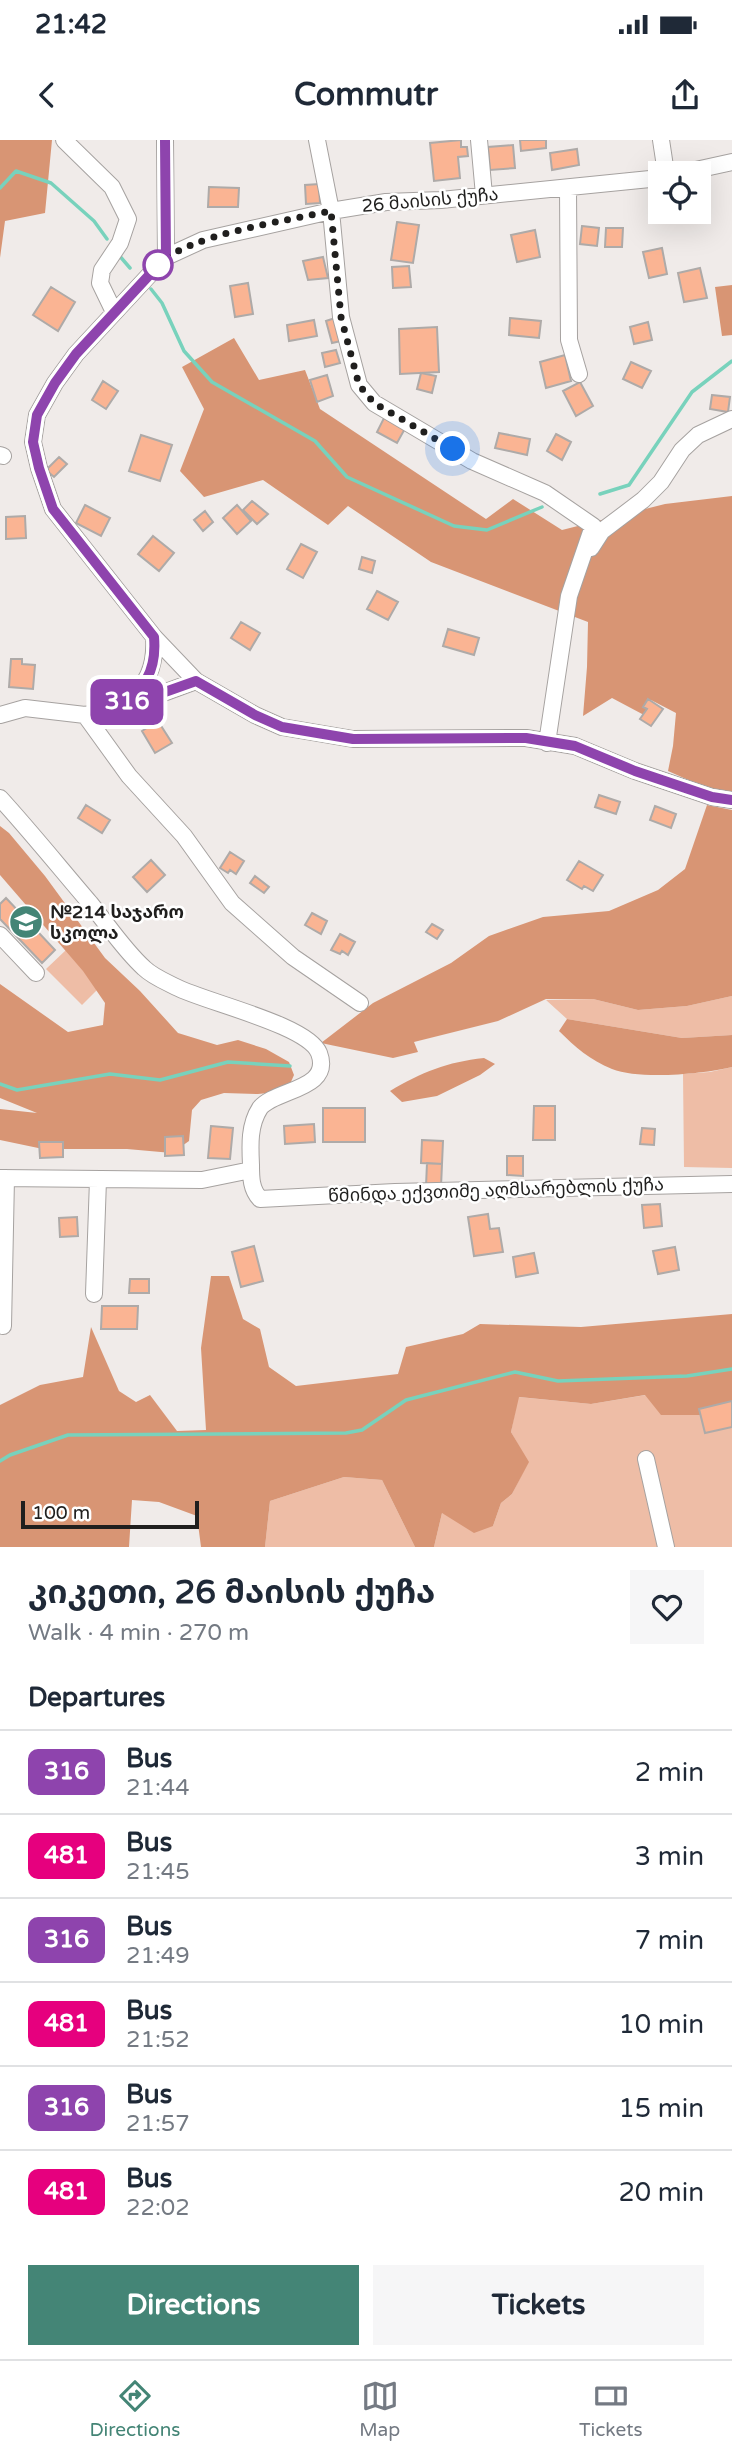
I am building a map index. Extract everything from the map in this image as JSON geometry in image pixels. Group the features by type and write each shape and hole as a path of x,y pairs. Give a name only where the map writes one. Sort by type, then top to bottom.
{"street":[{"path":"64,140 112,187 128,219 120,243 102,270 100,283 114,312"},
{"path":"165,140 166,257 114,312 91,328 37,415 33,442 53,509 154,637 196,681 255,715 282,727 353,739 526,738 575,746 635,771 712,797 732,800"},
{"path":"317,140 331,211 341,317 359,385 374,403 472,461 545,493 593,526 569,596 547,743"},
{"path":"479,140 484,195"},
{"path":"661,140 664,161"},
{"path":"711,167 732,162"},
{"name":"26 მაისის ქუჩა","path":"166,257 203,240 331,211 386,202 441,200 648,179"},
{"path":"568,188 569,340 579,373"},
{"path":"579,568 602,531 643,500 661,482 682,450 698,435 732,419"},
{"path":"117,709 132,698 147,680 155,656 154,637"},
{"path":"0,715 25,708 85,715 117,709 196,681"},
{"path":"85,715 128,776 184,836 232,903 293,957 360,1003"},
{"path":"0,798 145,969 177,988 297,1031 314,1045 320,1054 320,1068 310,1083 267,1101 254,1120 250,1141 251,1170 201,1180 3,1178 3,1326"},
{"path":"0,935 36,973"},
{"name":"წმინდა ექვთიმე აღმსარებლის ქუჩა","path":"251,1170 254,1193 261,1199 395,1192 732,1184"},
{"path":"93,1294 98,1180"},
{"path":"646,1458 666,1547"}],"shaded area":[{"path":"0,140 52,140 45,213 5,221 0,258"},
{"path":"732,285 732,335 722,336 715,287"},
{"path":"234,338 259,380 305,370 320,409 486,519 513,499 562,530 665,504 732,496 732,796 668,771 676,713 651,700 644,715 612,698 583,716 588,622 431,562 348,506 328,525 263,480 204,497 180,471 204,409 182,367"},
{"path":"707,805 732,810 732,996 687,1006 638,1010 593,999 546,999 498,1021 414,1042 418,1052 393,1058 321,1043 373,1003 451,963 489,936 543,917 609,911 658,890 685,869"},
{"path":"0,826 45,876 105,958 178,1033 217,1045 238,1040 266,1049 289,1062 294,1075 287,1091 224,1093 201,1100 192,1110 189,1141 172,1153 127,1149 43,1149 0,1140 0,1109 37,1113 0,1098 0,984 68,1032 103,1025 105,1003 83,971 0,875"},
{"path":"66,950 101,986 82,1005 46,969"},
{"path":"732,996 732,1035 682,1038 567,1019 546,1000 593,999 638,1010 687,1006"},
{"path":"567,1019 682,1038 732,1035 732,1067 689,1074 654,1075 612,1069 583,1053 559,1031"},
{"path":"484,1058 495,1064 480,1075 437,1096 402,1102 390,1091 435,1069"},
{"path":"732,1067 732,1168 684,1167 683,1074"},
{"path":"211,1276 229,1276 243,1319 260,1329 269,1367 296,1386 398,1374 406,1347 463,1334 480,1324 581,1327 732,1314 732,1415 661,1415 645,1395 591,1404 519,1397 511,1432 529,1462 512,1494 501,1503 493,1526 474,1533 442,1513 434,1547 415,1547 382,1480 344,1477 270,1501 265,1547 201,1547 197,1516 159,1502 132,1500 129,1547 0,1547 0,1405 40,1385 83,1377 91,1327 119,1391 136,1402 150,1395 177,1431 206,1430 201,1348"},
{"path":"646,1395 732,1415 732,1547 434,1547 442,1513 493,1526 501,1503 512,1494 528,1462 511,1432 518,1397 591,1404"},
{"path":"344,1477 382,1480 415,1547 265,1547 270,1501"}],"building":[{"path":"461,140 461,147 467,147 468,156 458,157 460,178 434,181 430,143"},
{"path":"520,140 546,140 546,148 521,151"},
{"path":"513,145 515,168 490,170 488,147"},
{"path":"577,149 579,165 552,170 550,153"},
{"path":"319,184 320,203 306,204 305,185"},
{"path":"209,187 239,188 238,207 208,207"},
{"path":"397,222 419,225 413,263 391,260"},
{"path":"582,226 599,228 597,246 580,244"},
{"path":"606,228 623,228 622,247 605,247"},
{"path":"535,230 540,257 517,262 511,235"},
{"path":"662,248 667,274 649,278 643,252"},
{"path":"323,257 328,278 308,280 303,261"},
{"path":"409,266 411,287 393,288 392,267"},
{"path":"700,268 707,298 684,302 678,273"},
{"path":"248,283 253,314 235,317 230,286"},
{"path":"51,287 75,302 58,331 33,315"},
{"path":"335,318 341,341 332,343 326,321"},
{"path":"510,318 541,321 539,338 509,335"},
{"path":"314,320 317,336 289,341 287,325"},
{"path":"648,322 652,340 634,344 630,327"},
{"path":"437,327 439,372 400,374 399,329"},
{"path":"336,350 340,363 325,367 322,353"},
{"path":"565,355 571,381 546,388 540,362"},
{"path":"631,362 651,371 642,388 623,379"},
{"path":"421,373 436,376 432,393 417,389"},
{"path":"327,375 333,396 317,402 310,380"},
{"path":"103,381 118,391 106,409 92,400"},
{"path":"580,382 593,406 576,416 563,391"},
{"path":"712,395 730,397 728,412 710,409"},
{"path":"386,414 407,425 397,443 377,432"},
{"path":"499,433 530,439 527,455 495,448"},
{"path":"556,434 571,442 562,460 547,451"},
{"path":"141,435 172,445 160,481 129,471"},
{"path":"59,457 67,464 54,477 46,470"},
{"path":"252,501 268,514 257,524 243,510"},
{"path":"85,505 110,518 101,536 76,523"},
{"path":"237,505 251,521 237,534 223,518"},
{"path":"205,511 213,522 203,531 194,520"},
{"path":"25,516 26,538 6,539 6,517"},
{"path":"153,536 174,553 159,571 138,554"},
{"path":"301,544 317,552 303,578 287,569"},
{"path":"362,557 375,561 372,573 359,569"},
{"path":"377,591 398,602 388,620 367,609"},
{"path":"241,622 260,633 250,650 231,638"},
{"path":"448,629 479,638 474,655 443,646"},
{"path":"11,659 22,659 22,664 35,665 33,689 9,687"},
{"path":"648,699 663,709 651,726 640,719 647,709 643,707"},
{"path":"158,721 172,743 155,753 142,731"},
{"path":"599,795 620,802 616,814 595,807"},
{"path":"86,805 110,820 102,833 78,818"},
{"path":"655,806 676,814 671,828 650,820"},
{"path":"230,852 244,861 236,874 220,868"},
{"path":"151,860 165,875 147,892 133,877"},
{"path":"579,861 603,875 593,891 584,886 582,889 567,880"},
{"path":"255,876 269,887 264,893 250,883"},
{"path":"6,898 55,950 42,963 0,919 0,904"},
{"path":"312,913 327,921 321,934 305,925"},
{"path":"432,924 443,930 437,939 426,932"},
{"path":"340,934 355,942 348,955 342,951 340,954 331,950"},
{"path":"534,1106 555,1106 555,1140 533,1140"},
{"path":"323,1108 365,1108 365,1142 323,1142"},
{"path":"314,1124 315,1142 285,1144 284,1126"},
{"path":"211,1126 233,1128 230,1159 208,1158"},
{"path":"642,1128 655,1129 654,1145 640,1144"},
{"path":"183,1136 184,1155 165,1156 165,1137"},
{"path":"422,1140 443,1141 442,1164 421,1163"},
{"path":"39,1142 63,1142 63,1157 40,1158"},
{"path":"507,1156 523,1156 523,1176 507,1175"},
{"path":"427,1163 442,1164 441,1187 426,1186"},
{"path":"660,1204 662,1226 644,1228 642,1205"},
{"path":"488,1214 490,1229 499,1228 503,1252 474,1256 468,1217"},
{"path":"77,1217 78,1236 60,1237 59,1218"},
{"path":"254,1246 263,1281 241,1287 232,1252"},
{"path":"675,1247 679,1270 658,1274 653,1251"},
{"path":"534,1253 538,1273 516,1277 513,1257"},
{"path":"130,1279 149,1279 149,1293 129,1293"},
{"path":"102,1306 138,1306 137,1329 101,1329"},
{"path":"732,1401 732,1427 705,1433 699,1409"}],"waterway":[{"path":"0,188 16,171 51,183 94,221 107,239"},
{"path":"118,254 130,268"},
{"path":"151,289 162,303 184,351 212,382 315,441 347,477 454,526 487,530 542,507"},
{"path":"600,494 629,485 692,392 732,361"},
{"path":"0,1084 17,1090 110,1074 160,1080 228,1062 290,1066"},
{"path":"0,1461 68,1435 346,1433 362,1430 406,1400 515,1372 558,1381 687,1376 732,1369"}],"bus line":[{"name":"316","path":"165,140 166,257 76,354 55,383 37,415 33,442 53,509 154,637 155,656 147,680 132,698 117,709 196,681 255,715 282,727 353,739 526,738 575,746 635,771 712,797 732,800"}],"place":[{"name":"№214 საჯარო სკოლა","path":"26,922"}],"route":[{"path":"158,265 166,257 203,240 331,211 341,317 359,385 374,403 453,449"}]}
